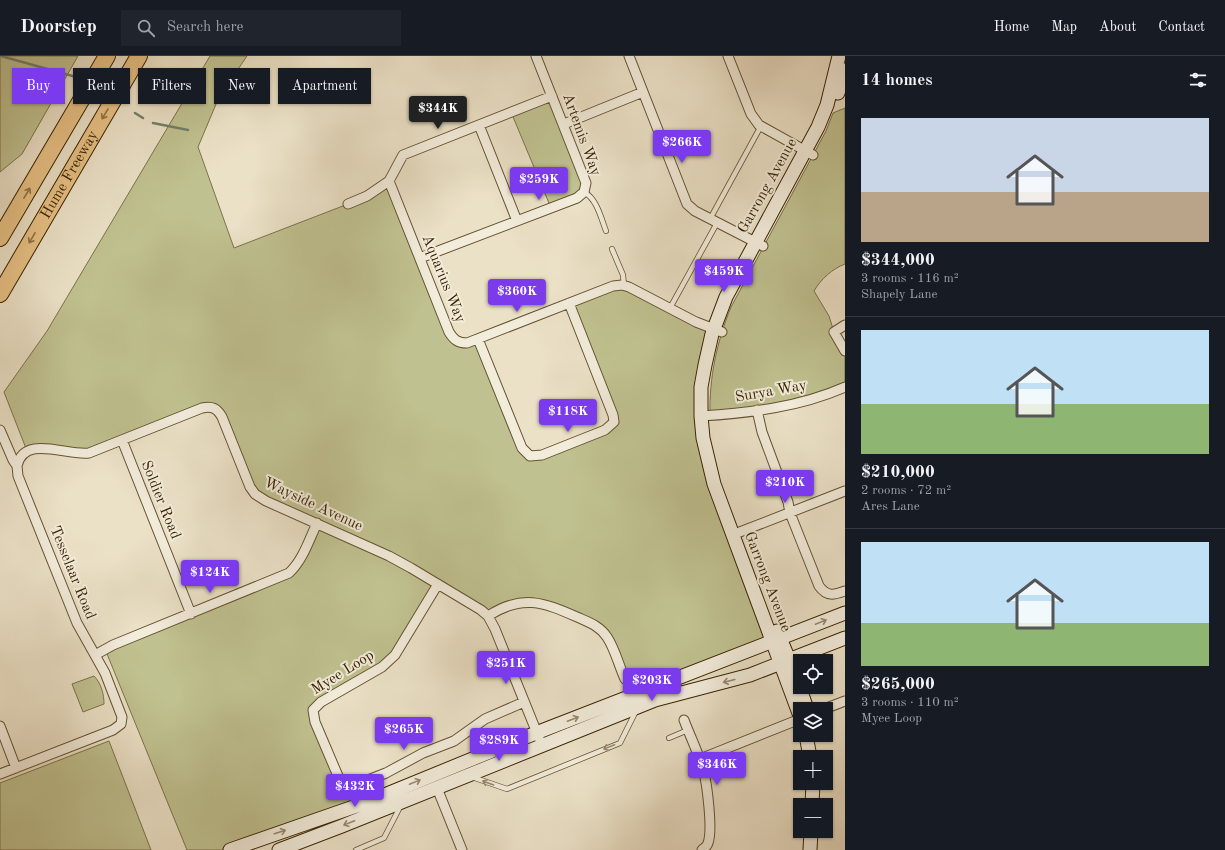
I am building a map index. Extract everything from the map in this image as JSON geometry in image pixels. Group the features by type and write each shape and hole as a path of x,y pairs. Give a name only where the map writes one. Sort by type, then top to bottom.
{"highway":[{"name":"Hume Freeway","path":"0,238 107,56"},
{"name":"Hume Freeway","path":"0,294 139,56"}],"street":[{"name":"Artemis Way","path":"420,258 577,198 584,192 586,182 536,56"},
{"path":"629,56 687,204 695,211 759,244"},
{"path":"728,56 751,114 759,125 810,153"},
{"name":"Garrong Avenue","path":"810,153 827,105 839,56"},
{"name":"Garrong Avenue","path":"795,702 784,662 736,534 717,467 711,434 705,416 717,330 731,307 759,244 810,153 830,122 845,70"},
{"path":"564,124 643,92"},
{"path":"348,204 367,196 389,181 403,155 552,96"},
{"path":"479,125 517,221"},
{"name":"Aquarius Way","path":"389,181 449,332 453,339 459,343 467,343 478,339 613,286 624,286"},
{"path":"624,286 629,287 696,322 717,330"},
{"path":"478,339 522,448 525,453 530,456 542,455 610,427 614,422 613,414 569,303"},
{"path":"845,325 834,332 845,351"},
{"name":"Surya Way","path":"705,416 784,406 826,395 845,387"},
{"name":"Wayside Avenue","path":"17,466 20,456 24,452 34,448 84,454 96,451 202,408 212,407 216,409 222,417 252,492 262,499 389,556 481,610 488,616 496,629 542,745"},
{"path":"756,410 762,432 788,502 790,513 820,586 822,590 828,594 833,595 845,591"},
{"name":"Tesselaar Road","path":"0,430 17,466 17,473 20,481 77,623 105,674 122,717 121,724 113,730 16,768"},
{"name":"Soldier Road","path":"122,440 191,614"},
{"path":"736,534 845,491"},
{"path":"95,655 113,645 289,573 296,566 317,523"},
{"name":"Myee Loop","path":"438,584 399,648 390,660 382,667 321,702 313,710 316,722 341,783 350,787 386,773 424,753 454,741 491,716 524,702"},
{"path":"488,616 506,606 533,602 551,605 590,622 607,637 625,679"},
{"path":"230,850 358,806 536,733 845,613"},
{"path":"280,850 639,706 680,693 745,676 845,638"},
{"name":"Garrong Avenue","path":"784,662 804,702"},
{"path":"833,706 845,701"},
{"path":"684,720 700,758 706,784 709,812 708,843 702,850"},
{"path":"700,758 793,721"},
{"path":"0,726 16,768 0,774"},
{"path":"437,788 462,850"},
{"path":"810,850 811,838"},
{"path":"819,850 820,838"}],"lane":[{"path":"670,308 762,126"},
{"path":"584,192 589,195 594,202 606,231"},
{"path":"612,249 623,275 624,286"},
{"path":"468,775 507,789 620,743 639,706"},
{"path":"669,738 688,730"},
{"path":"356,850 384,838 402,802"}],"green space":[{"path":"0,56 78,56 65,79 65,68 12,68 12,104 51,104 22,154 0,172"},
{"path":"210,56 247,56 239,68 214,68 214,104 216,104 198,147 234,248 348,204 389,181 453,339 478,339 530,456 614,422 569,303 622,285 713,329 705,365 703,438 772,641 630,697 625,679 602,631 533,602 488,616 438,584 395,655 313,710 338,777 365,803 233,850 187,850 105,649 289,573 317,523 258,497 222,417 212,407 96,451 27,451 4,392 47,331 182,104 206,104 206,68 203,68"},
{"path":"552,96 585,189 551,208 511,112"},
{"path":"845,108 845,264 827,275 814,291 829,316 834,332 845,351 845,387 826,395 710,416 711,387 715,360 731,307 826,131 833,113"},
{"path":"94,676 102,689 104,704 83,712 72,684"},
{"path":"109,741 151,850 0,850 0,783"}],"waterway":[{"path":"1,56 73,76"},
{"path":"135,113 143,118"},
{"path":"153,123 188,130"}]}
